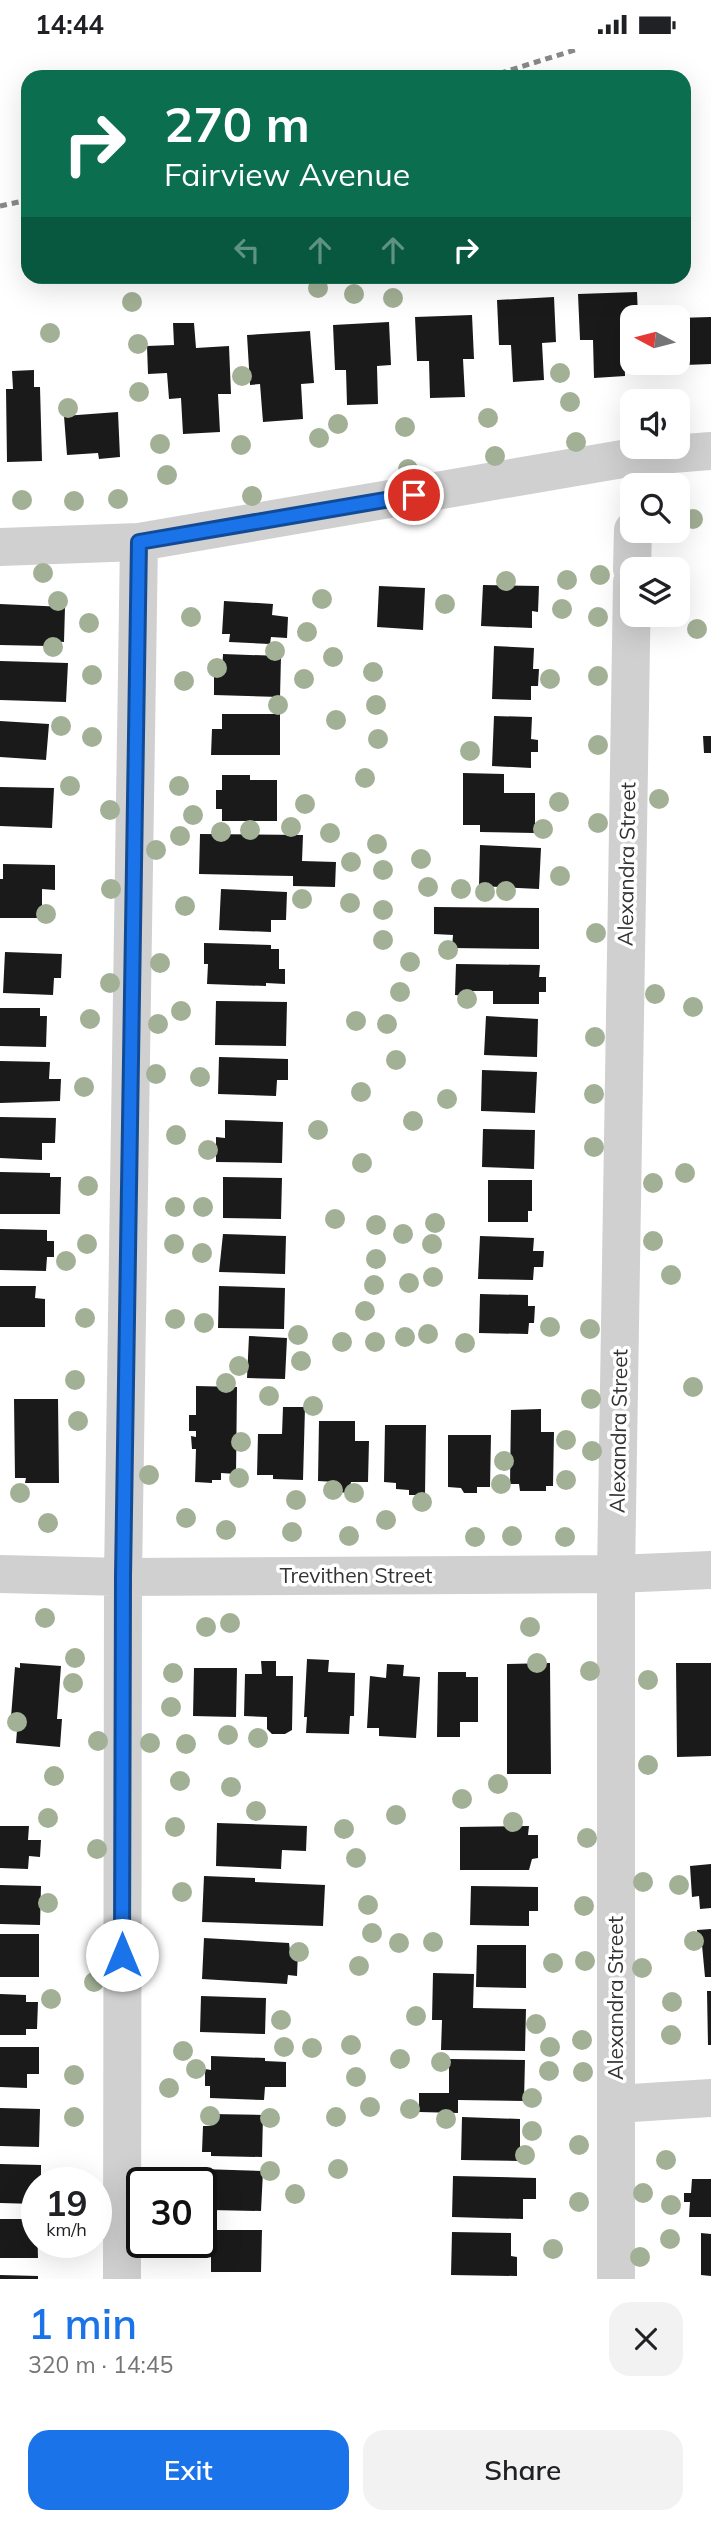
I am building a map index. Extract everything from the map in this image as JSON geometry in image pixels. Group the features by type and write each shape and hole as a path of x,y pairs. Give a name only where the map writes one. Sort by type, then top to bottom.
{"street":[{"path":"0,547 139,542 634,471 711,451"},
{"path":"122,2279 123,1577 139,542"},
{"name":"Alexandra Street","path":"616,2279 616,1574 631,627"},
{"name":"Trevithen Street","path":"0,1574 123,1577 616,1574 711,1570"},
{"path":"615,2104 711,2098"}],"building":[{"path":"637,292 638,305 620,305 620,375 625,376 594,378 593,340 580,340 578,294"},
{"path":"554,297 556,342 542,343 544,380 513,382 511,345 499,345 497,300"},
{"path":"472,315 474,359 463,359 465,397 430,398 429,361 417,361 415,317"},
{"path":"711,317 711,364 690,365 690,318"},
{"path":"389,322 391,365 377,366 378,404 347,405 346,370 335,370 333,325"},
{"path":"173,323 194,323 196,348 229,346 231,394 218,394 220,432 183,434 181,398 169,399 167,373 148,374 147,346 174,345"},
{"path":"310,331 314,383 301,384 303,419 263,422 260,384 250,385 247,335"},
{"path":"34,370 34,387 40,387 42,461 7,462 6,389 13,389 12,371"},
{"path":"118,412 120,457 99,459 98,453 67,455 64,416"},
{"path":"483,585 539,586 538,612 532,611 532,628 481,626"},
{"path":"379,586 425,588 423,630 377,627"},
{"path":"224,601 273,604 272,615 288,617 287,638 271,637 270,644 229,642 230,634 222,634"},
{"path":"0,604 65,607 64,642 48,641 48,646 0,645"},
{"path":"494,646 534,648 533,669 539,669 538,686 531,686 531,700 492,699"},
{"path":"223,654 281,656 280,697 214,695 214,674 222,674"},
{"path":"0,661 68,663 66,702 0,700"},
{"path":"222,714 280,714 280,755 211,755 212,729 222,729"},
{"path":"494,716 532,717 531,739 538,740 538,752 531,752 531,768 492,766"},
{"path":"0,721 49,724 46,760 0,757"},
{"path":"703,736 711,736 711,753 704,753"},
{"path":"463,773 504,774 504,793 535,793 535,833 480,832 480,825 463,825"},
{"path":"222,775 250,775 250,780 277,780 277,821 222,821 222,809 216,809 216,790 222,790"},
{"path":"0,787 54,788 52,828 0,826"},
{"path":"200,834 303,835 302,861 336,862 335,887 293,886 293,876 199,874"},
{"path":"480,845 541,848 539,889 479,886"},
{"path":"3,864 55,865 55,890 42,889 42,918 0,918 0,879 3,879"},
{"path":"221,889 287,892 286,920 271,920 271,932 219,930"},
{"path":"434,907 539,908 539,949 452,948 453,935 434,934"},
{"path":"204,943 271,945 271,949 279,949 279,969 285,969 285,984 207,984 208,964 204,964"},
{"path":"5,952 62,954 61,978 54,978 53,995 3,993"},
{"path":"456,964 540,965 539,977 546,977 546,992 539,992 539,1004 493,1004 493,991 466,991 466,996 455,995"},
{"path":"216,1001 287,1002 286,1046 215,1045"},
{"path":"0,1008 40,1008 40,1016 47,1016 46,1047 0,1046"},
{"path":"486,1016 538,1019 537,1057 484,1055"},
{"path":"219,1057 288,1059 288,1080 277,1080 276,1096 218,1094"},
{"path":"0,1061 50,1062 49,1079 61,1079 60,1101 0,1103"},
{"path":"482,1070 537,1072 535,1113 481,1111"},
{"path":"0,1117 56,1118 55,1143 42,1143 42,1160 0,1158"},
{"path":"225,1120 283,1122 282,1163 216,1162 216,1137 225,1138"},
{"path":"483,1129 535,1130 534,1169 482,1167"},
{"path":"0,1172 50,1173 50,1177 61,1177 60,1214 0,1214"},
{"path":"223,1177 282,1178 281,1219 223,1218"},
{"path":"488,1180 532,1180 532,1211 528,1211 528,1222 488,1222"},
{"path":"0,1229 47,1230 47,1241 54,1241 54,1257 47,1257 46,1271 0,1270"},
{"path":"223,1234 286,1236 285,1274 219,1272"},
{"path":"480,1236 534,1238 533,1251 544,1251 543,1267 534,1267 533,1280 478,1279"},
{"path":"0,1286 36,1286 35,1298 45,1299 45,1327 0,1327"},
{"path":"219,1286 285,1288 284,1329 218,1328"},
{"path":"480,1294 528,1295 528,1306 535,1306 534,1323 529,1323 528,1334 479,1333"},
{"path":"249,1336 287,1338 285,1379 247,1378"},
{"path":"196,1386 237,1387 236,1474 221,1473 221,1480 212,1480 212,1483 195,1482 196,1449 192,1449 191,1436 196,1437 196,1431 189,1431 189,1415 196,1415"},
{"path":"14,1399 58,1399 59,1483 25,1483 26,1478 15,1478"},
{"path":"283,1407 305,1407 303,1480 273,1479 273,1475 257,1475 258,1434 282,1434"},
{"path":"541,1409 541,1432 554,1432 553,1486 546,1486 546,1491 520,1491 519,1484 510,1484 511,1410"},
{"path":"319,1421 355,1421 355,1441 369,1441 368,1482 351,1482 349,1493 338,1492 335,1482 318,1481"},
{"path":"385,1425 426,1425 425,1495 409,1495 409,1490 396,1489 396,1483 384,1482"},
{"path":"448,1435 491,1435 490,1487 477,1487 477,1493 464,1493 461,1488 448,1487"},
{"path":"307,1659 329,1660 328,1672 355,1673 354,1716 350,1716 349,1734 306,1733 307,1717 304,1717"},
{"path":"261,1661 276,1661 276,1676 293,1676 292,1730 285,1734 272,1734 267,1729 267,1717 244,1716 245,1674 262,1674"},
{"path":"20,1663 61,1666 57,1719 62,1719 60,1747 16,1743 18,1718 11,1717 15,1667 20,1668"},
{"path":"550,1663 551,1774 507,1774 507,1664"},
{"path":"676,1663 711,1663 711,1756 677,1757"},
{"path":"387,1664 404,1665 403,1676 420,1677 416,1738 379,1736 379,1728 367,1728 370,1676 386,1678"},
{"path":"194,1668 237,1668 236,1717 193,1716"},
{"path":"438,1672 466,1672 466,1677 478,1677 478,1722 460,1722 460,1737 437,1737"},
{"path":"217,1823 307,1826 306,1851 282,1850 281,1869 216,1866"},
{"path":"0,1826 29,1826 28,1840 41,1840 40,1857 29,1856 28,1869 0,1868"},
{"path":"529,1826 528,1835 538,1835 538,1858 532,1859 529,1870 460,1870 460,1827"},
{"path":"711,1864 711,1908 700,1909 699,1896 692,1897 690,1866"},
{"path":"204,1876 255,1878 255,1882 325,1885 323,1926 202,1922"},
{"path":"0,1885 41,1886 40,1925 0,1924"},
{"path":"471,1886 538,1887 538,1911 529,1911 529,1926 470,1925"},
{"path":"711,1929 711,1977 705,1977 702,1945 698,1946 697,1930"},
{"path":"0,1934 39,1934 39,1977 0,1977"},
{"path":"204,1938 289,1943 290,1951 298,1951 297,1976 288,1975 287,1984 202,1979"},
{"path":"477,1945 526,1945 526,1988 476,1987"},
{"path":"433,1973 474,1974 473,2008 526,2009 525,2051 441,2050 442,2020 432,2020"},
{"path":"707,1991 711,1991 711,2045 708,2045"},
{"path":"0,1994 26,1995 26,2002 38,2002 37,2029 26,2029 26,2035 0,2035"},
{"path":"201,1996 266,1998 265,2034 200,2032"},
{"path":"0,2047 39,2047 39,2074 27,2074 27,2088 0,2087"},
{"path":"211,2056 265,2058 265,2061 286,2062 286,2087 265,2087 264,2100 210,2098 210,2086 205,2086 205,2069 211,2070"},
{"path":"449,2059 525,2060 524,2101 458,2100 458,2113 419,2112 419,2093 449,2093"},
{"path":"0,2108 40,2109 39,2147 0,2146"},
{"path":"210,2114 263,2115 262,2157 211,2156 211,2152 202,2152 203,2126 210,2126"},
{"path":"462,2117 520,2119 520,2161 461,2160"},
{"path":"0,2164 41,2165 21,2167 21,2204 0,2203"},
{"path":"217,2170 263,2171 261,2211 217,2210"},
{"path":"453,2176 536,2178 536,2199 523,2199 523,2219 452,2217"},
{"path":"692,2179 711,2179 711,2217 689,2217 690,2202 684,2202 684,2193 691,2193"},
{"path":"0,2219 21,2219 21,2258 0,2258"},
{"path":"217,2230 262,2230 261,2272 211,2272 211,2258 217,2258"},
{"path":"452,2232 511,2233 511,2256 517,2257 517,2276 451,2275"},
{"path":"701,2233 711,2234 711,2276 701,2275"},
{"path":"0,2275 38,2276 38,2279 0,2279"}],"railway":[{"path":"510,70 578,49"},
{"path":"0,206 21,202"}],"route":[{"path":"122,1955 123,1577 139,542 414,495"}]}
